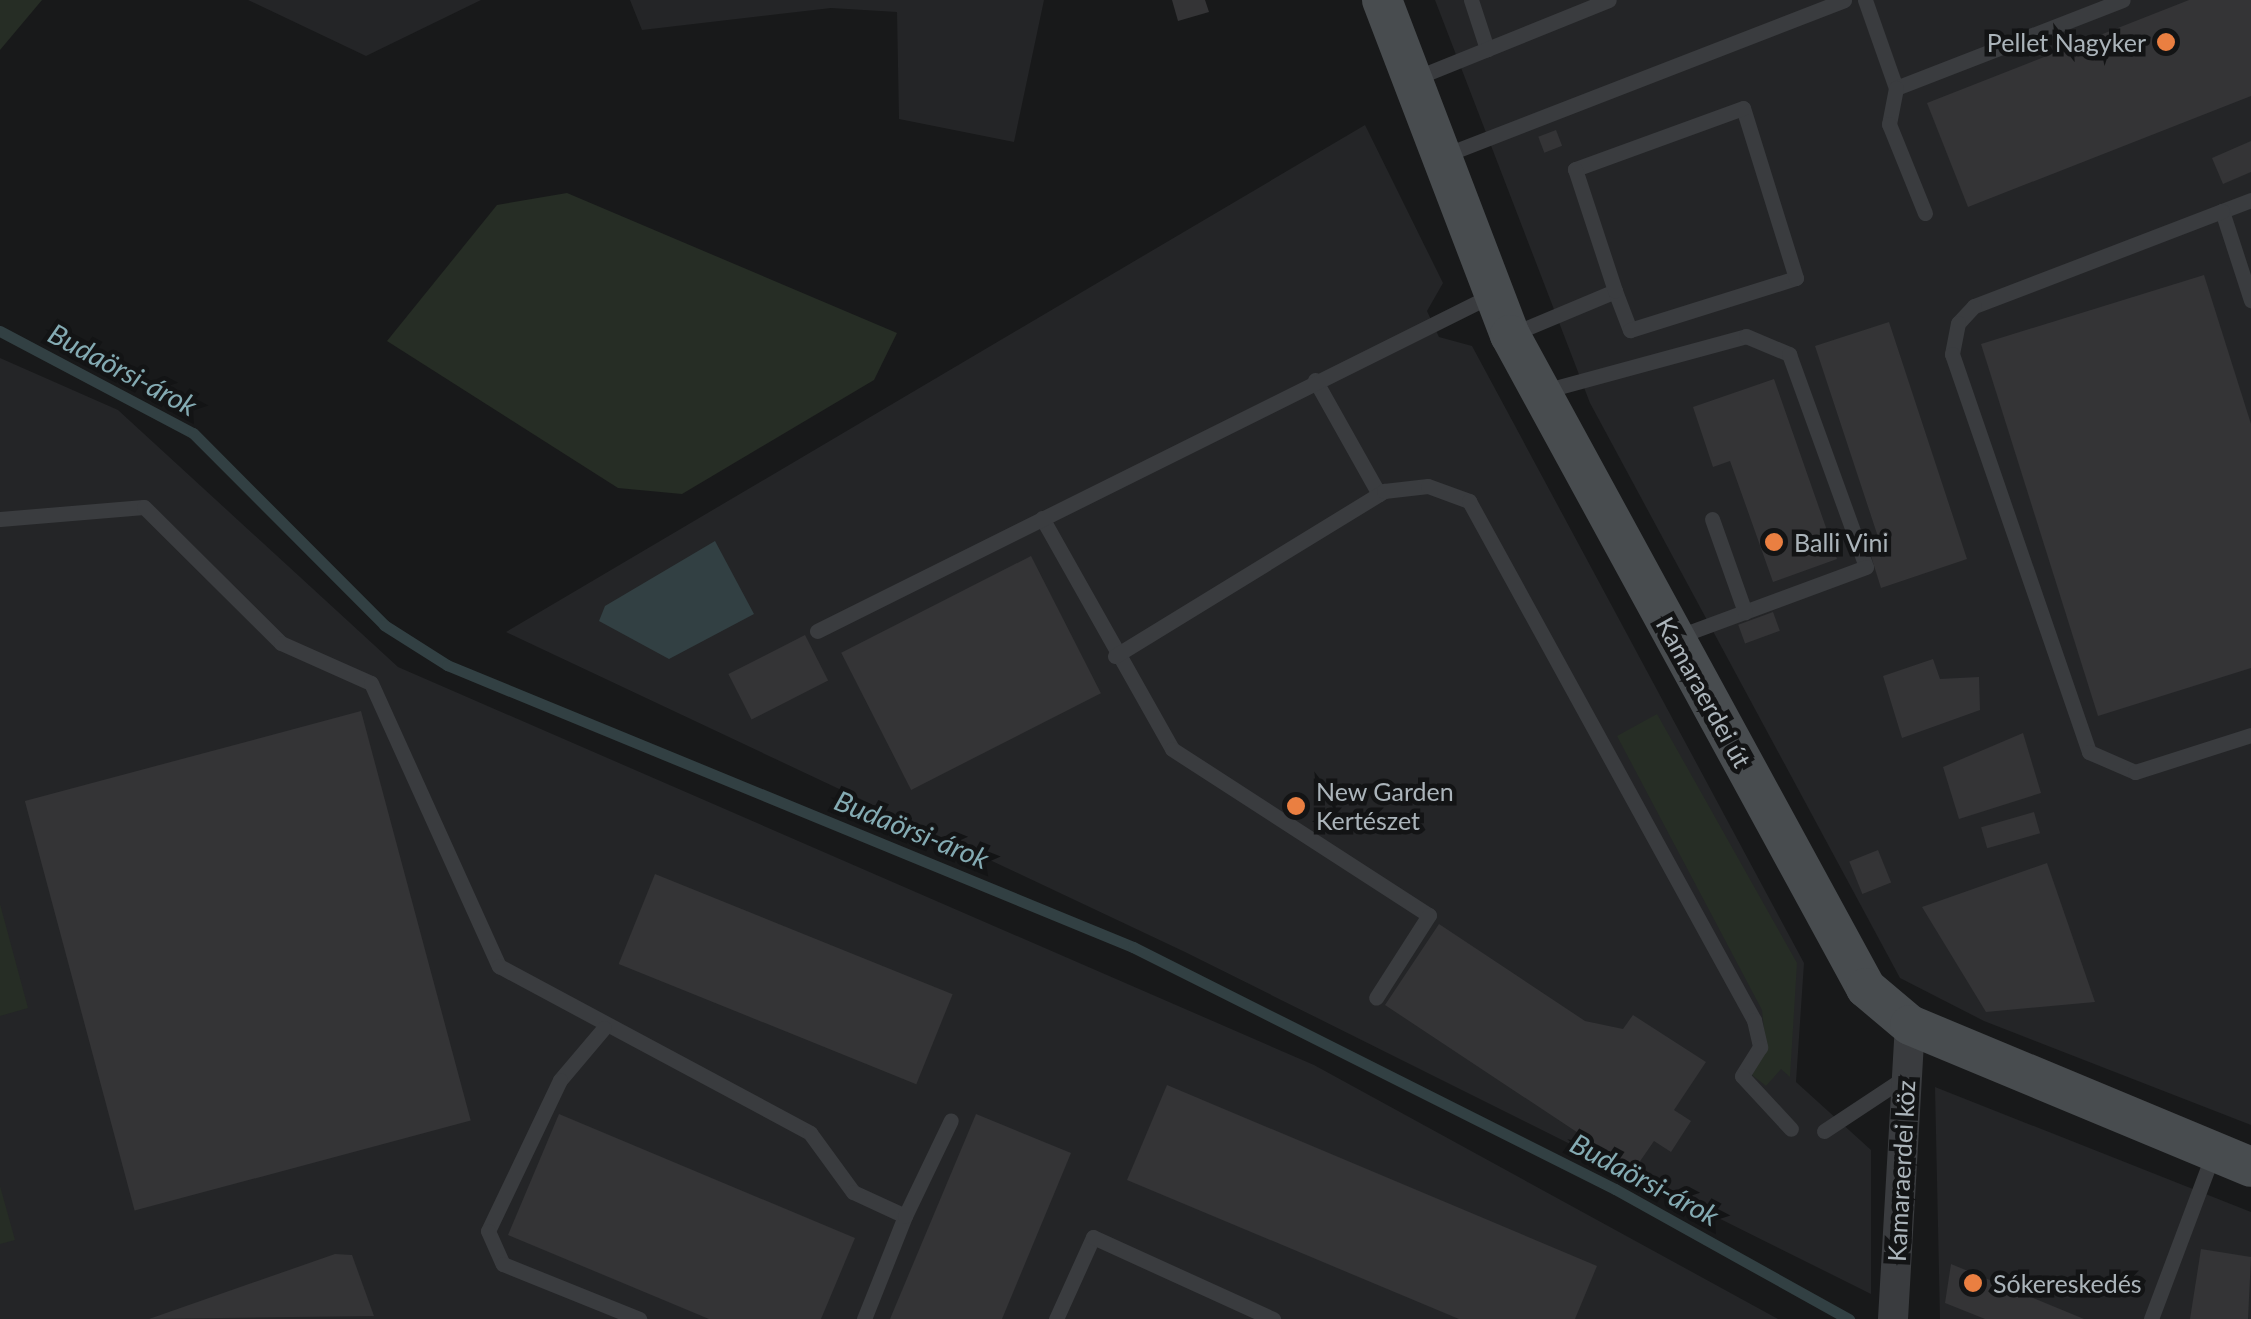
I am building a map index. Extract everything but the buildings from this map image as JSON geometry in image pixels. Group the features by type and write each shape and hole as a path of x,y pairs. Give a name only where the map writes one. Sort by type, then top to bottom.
{"street":[{"name":"Kamaraerdei út","path":"1382,0 1437,158 1510,335 1858,976 1910,1025 2233,1160"},
{"name":"Kamaraerdei köz","path":"1893,1318 1910,1025"}],"lane":[{"path":"1470,0 1488,49"},
{"path":"1410,80 1609,0"},
{"path":"1437,158 1844,0"},
{"path":"1865,0 1896,88 1889,124 1925,212"},
{"path":"1896,88 2122,0"},
{"path":"1743,108 1796,278 1630,330 1614,291 1576,168 1743,108"},
{"path":"2251,200 1974,306 1958,323 1952,354 2088,752 2135,772 2251,735"},
{"path":"2222,211 2251,300"},
{"path":"1510,335 1614,291"},
{"path":"817,631 1492,295"},
{"path":"1539,392 1746,336 1788,354 1866,567 1675,638"},
{"path":"1315,380 1379,494"},
{"path":"1115,656 1379,494 1428,486 1481,512 1754,1020 1760,1047 1742,1076 1791,1129"},
{"path":"0,520 144,507 281,643 371,683 499,966 604,1028 810,1133 853,1192 904,1216"},
{"path":"1042,518 1115,656 1172,749 1429,916 1376,998"},
{"path":"1712,518 1744,612"},
{"path":"604,1028 560,1080 488,1231 503,1264 639,1319"},
{"path":"1824,1131 1904,1078"},
{"path":"864,1319 904,1216 951,1120"},
{"path":"2151,1319 2233,1160"},
{"path":"1056,1319 1093,1237 1268,1318"}],"shaded area":[{"path":"0,0 42,0 0,50"},
{"path":"248,0 481,0 366,56"},
{"path":"630,0 1044,0 1014,142 899,119 897,12 831,8 642,30"},
{"path":"1435,0 2251,0 2251,1125 1984,1021 1900,978 1590,403"},
{"name":"New Garden Kertészet","path":"1365,125 1443,283 1427,311 1439,337 1472,346 1804,963 1796,1082 1871,1150 1871,1294 1185,952 506,632"},
{"path":"567,193 897,333 874,380 682,494 618,488 387,341 497,205"},
{"path":"0,358 118,410 398,667 1314,1065 1778,1319 0,1319"},
{"path":"715,541 754,614 669,659 599,621 605,606"},
{"path":"1657,714 1797,963 1790,1077 1781,1069 1766,1086 1752,1075 1766,1049 1762,1010 1617,736"},
{"path":"0,904 28,1008 0,1016"},
{"path":"1935,1087 2251,1212 2251,1319 1940,1319"},
{"path":"0,1186 15,1240 0,1244"}],"waterway":[{"name":"Budaörsi-árok","path":"0,331 193,433 384,625 447,665 1133,947 1615,1189 1849,1319"}],"place":[{"name":"Pellet Nagyker","path":"2166,42"},
{"name":"Balli Vini","path":"1774,542"},
{"name":"New Garden Kertészet","path":"1296,806"},
{"name":"Sókereskedés","path":"1973,1283"}]}
